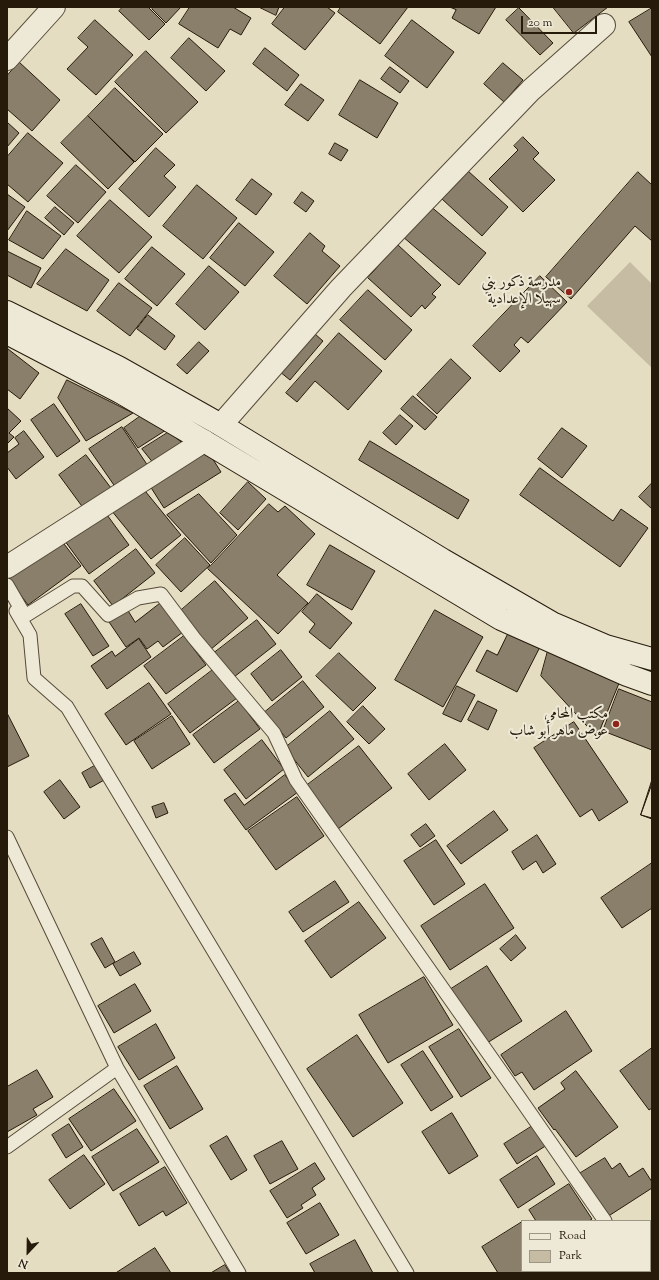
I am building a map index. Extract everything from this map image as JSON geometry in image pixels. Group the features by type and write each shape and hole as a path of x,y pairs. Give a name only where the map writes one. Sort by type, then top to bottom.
{"main road":[{"path":"7,59 54,7"},
{"path":"221,424 341,288 531,90 604,25"},
{"path":"7,312 118,367 221,424 443,560 552,622 606,646 652,659"},
{"path":"7,333 120,392 501,619 627,675 652,684"},
{"path":"7,567 204,441"}],"lane":[{"path":"7,586 25,616 73,586 82,586 108,615 138,598 161,594 194,638 274,733 296,780 604,1220"},
{"path":"7,596 30,635 34,678 67,707 407,1273"},
{"path":"7,837 117,1068 239,1273"},
{"path":"7,1146 117,1068"}],"green space":[{"path":"630,262 652,284 652,368 587,306"}],"building":[{"path":"123,7 148,7 165,24 149,40 119,11"},
{"path":"154,7 181,7 166,23 152,9"},
{"path":"190,7 233,7 251,18 241,35 230,29 218,48 179,24"},
{"path":"259,7 279,7 276,15"},
{"path":"285,7 327,7 335,13 305,50 272,24"},
{"path":"341,7 408,7 380,44 338,12"},
{"path":"450,7 496,7 479,34 452,18 456,10"},
{"path":"553,7 608,7 574,33"},
{"path":"519,8 553,43 540,55 506,20"},
{"path":"652,8 652,57 629,22"},
{"path":"95,20 133,55 96,95 67,69 88,47 78,38"},
{"path":"412,20 454,52 427,88 385,56"},
{"path":"189,38 225,71 206,91 171,58"},
{"path":"265,48 299,75 287,91 253,64"},
{"path":"146,51 198,102 166,133 115,82"},
{"path":"19,62 60,100 32,131 7,109 7,76"},
{"path":"503,63 523,80 504,102 484,84"},
{"path":"390,67 409,81 400,93 381,79"},
{"path":"360,80 398,103 377,138 339,115"},
{"path":"301,84 324,100 308,121 285,105"},
{"path":"115,88 163,134 135,162 88,116"},
{"path":"88,116 134,162 108,189 61,143"},
{"path":"7,122 19,133 7,147"},
{"path":"28,133 63,163 28,202 7,184 7,157"},
{"path":"523,137 539,153 533,159 555,180 523,212 489,179 518,150 514,146"},
{"path":"335,143 348,150 341,161 329,154"},
{"path":"156,148 175,165 164,176 176,187 149,217 119,189"},
{"path":"76,165 106,192 78,223 47,196"},
{"path":"468,171 508,207 482,236 442,199"},
{"path":"638,172 652,185 652,241 635,226 571,299 546,277"},
{"path":"252,179 272,194 256,215 236,200"},
{"path":"197,185 237,218 203,259 163,226"},
{"path":"302,192 314,201 306,212 294,203"},
{"path":"7,194 25,207 7,231"},
{"path":"110,200 152,237 119,273 77,236"},
{"path":"429,205 486,253 459,285 402,236"},
{"path":"55,207 74,223 64,235 45,218"},
{"path":"27,211 61,236 43,259 9,240"},
{"path":"239,223 274,252 245,286 210,258"},
{"path":"310,233 325,246 322,251 340,266 307,304 274,276"},
{"path":"398,245 441,285 432,294 436,297 425,309 422,305 411,317 368,278"},
{"path":"152,247 185,274 157,306 125,279"},
{"path":"66,249 109,280 87,311 37,284"},
{"path":"7,251 41,268 31,288 7,275"},
{"path":"209,266 239,292 205,330 176,304"},
{"path":"540,276 567,302 528,343 521,337 514,345 520,351 500,372 473,346"},
{"path":"119,283 152,308 130,336 97,311"},
{"path":"368,290 412,330 385,360 340,320"},
{"path":"148,315 175,336 165,350 137,329"},
{"path":"307,327 323,341 290,380 274,367"},
{"path":"339,333 382,371 348,410 315,381 297,402 286,393"},
{"path":"199,342 209,351 187,374 177,365"},
{"path":"8,349 39,373 20,399 7,389"},
{"path":"451,359 471,378 437,414 417,395"},
{"path":"67,380 133,413 86,441 58,398"},
{"path":"413,396 437,417 425,430 401,409"},
{"path":"54,404 80,441 57,457 31,420"},
{"path":"7,408 21,421 9,433 14,437 7,444"},
{"path":"145,413 166,430 138,448 124,428"},
{"path":"400,415 413,426 396,445 383,433"},
{"path":"122,427 148,466 116,488 89,449"},
{"path":"562,428 587,446 562,478 538,459"},
{"path":"24,431 44,457 16,479 7,467 7,453 19,444 15,438"},
{"path":"169,432 186,446 154,464 142,449"},
{"path":"370,441 469,500 458,519 359,460"},
{"path":"207,450 221,472 164,508 150,486"},
{"path":"86,455 111,488 84,509 59,475"},
{"path":"540,468 613,521 621,509 648,528 620,567 520,495"},
{"path":"248,482 266,499 238,530 220,513"},
{"path":"652,483 652,509 639,497"},
{"path":"141,486 181,535 151,559 111,510"},
{"path":"199,494 237,535 211,563 167,515"},
{"path":"269,504 278,512 285,506 315,534 277,575 308,603 278,634 208,569"},
{"path":"102,508 129,545 89,574 62,537"},
{"path":"185,538 210,565 181,592 156,565"},
{"path":"61,540 81,566 28,605 9,579"},
{"path":"330,545 375,571 352,610 307,585"},
{"path":"136,549 155,573 113,606 94,581"},
{"path":"215,581 248,618 210,650 178,613"},
{"path":"317,594 352,623 330,649 309,632 315,624 302,612"},
{"path":"162,602 183,632 163,647 158,641 147,649 139,638 126,647 109,622 127,609 135,622"},
{"path":"81,604 109,646 93,656 65,614"},
{"path":"435,610 483,637 443,707 395,680"},
{"path":"257,620 276,644 234,677 214,653"},
{"path":"510,630 541,645 517,692 476,671 487,650 497,655"},
{"path":"184,636 206,665 166,694 144,666"},
{"path":"139,639 151,657 107,689 91,666 112,651 115,656"},
{"path":"549,647 622,676 597,737 541,676"},
{"path":"281,650 302,677 272,701 251,674"},
{"path":"339,653 376,688 353,711 316,676"},
{"path":"214,669 237,698 190,733 168,704"},
{"path":"303,681 324,707 286,738 265,712"},
{"path":"149,683 171,714 126,745 105,714"},
{"path":"457,686 475,695 461,722 443,714"},
{"path":"619,689 652,702 652,750 603,731"},
{"path":"239,701 260,729 214,763 193,735"},
{"path":"478,701 497,710 488,730 468,720"},
{"path":"363,706 385,729 369,744 347,722"},
{"path":"330,711 354,739 308,777 285,748"},
{"path":"7,713 29,756 7,767"},
{"path":"172,716 190,744 152,769 134,741"},
{"path":"574,722 628,802 599,821 592,809 580,817 534,748"},
{"path":"262,740 284,769 246,799 224,770"},
{"path":"445,744 466,770 429,800 408,774"},
{"path":"359,746 392,788 338,829 306,786"},
{"path":"98,764 106,779 90,788 82,773"},
{"path":"285,775 298,792 246,830 224,800 235,793 244,805"},
{"path":"60,780 80,807 64,819 44,792"},
{"path":"652,780 652,818 641,815"},
{"path":"652,784 652,819 641,815"},
{"path":"297,797 324,836 276,870 248,831"},
{"path":"164,803 168,813 156,818 152,807"},
{"path":"494,811 508,830 461,864 447,846"},
{"path":"426,824 435,836 420,847 411,835"},
{"path":"537,835 556,864 543,873 536,861 523,870 512,852"},
{"path":"436,840 465,884 434,905 404,861"},
{"path":"652,863 652,908 622,928 601,898"},
{"path":"335,881 349,902 303,932 289,912"},
{"path":"485,884 514,928 450,970 421,926"},
{"path":"359,902 386,938 331,978 305,941"},
{"path":"516,935 526,948 511,961 500,949"},
{"path":"102,938 115,962 105,968 91,944"},
{"path":"134,952 141,964 120,976 113,964"},
{"path":"487,966 522,1021 487,1043 451,989"},
{"path":"424,977 453,1025 388,1063 359,1015"},
{"path":"135,984 151,1011 114,1033 98,1006"},
{"path":"566,1011 592,1051 534,1090 522,1072 515,1076 501,1055"},
{"path":"156,1024 175,1058 139,1080 118,1047"},
{"path":"459,1029 491,1078 461,1097 429,1047"},
{"path":"357,1035 403,1103 353,1137 307,1069"},
{"path":"652,1048 652,1108 649,1110 620,1071"},
{"path":"423,1051 453,1097 431,1111 401,1065"},
{"path":"177,1066 203,1109 170,1129 144,1086"},
{"path":"37,1070 53,1097 33,1109 37,1115 7,1132 7,1087"},
{"path":"576,1071 618,1127 576,1157 538,1108 565,1089 561,1083"},
{"path":"114,1089 136,1121 91,1151 69,1119"},
{"path":"452,1113 478,1156 449,1174 422,1132"},
{"path":"69,1124 83,1147 66,1158 52,1135"},
{"path":"534,1125 547,1145 517,1164 504,1144"},
{"path":"137,1129 159,1162 113,1191 92,1157"},
{"path":"227,1136 247,1170 231,1180 210,1146"},
{"path":"282,1141 298,1169 270,1184 254,1156"},
{"path":"84,1155 105,1184 70,1209 49,1180"},
{"path":"537,1156 555,1184 518,1208 500,1180"},
{"path":"605,1158 612,1169 620,1163 629,1177 643,1168 652,1182 652,1188 607,1217 579,1174"},
{"path":"315,1163 325,1179 312,1188 316,1195 301,1205 303,1208 287,1218 270,1191"},
{"path":"165,1167 187,1203 166,1216 163,1211 139,1226 120,1194"},
{"path":"569,1184 592,1219 535,1220 529,1210"},
{"path":"320,1203 339,1235 306,1254 287,1223"},
{"path":"521,1223 521,1272 559,1273 498,1273 482,1247"},
{"path":"355,1240 373,1273 315,1273 310,1264"},
{"path":"155,1248 171,1273 116,1273"},
{"path":"652,1251 652,1272 651,1270"},
{"path":"225,1265 230,1273 211,1273"},
{"path":"571,1272 606,1272 605,1273"}],"place":[{"name":"مدرسة ذكور بني سهيلا الإعدادية","path":"569,292"},
{"name":"مكتب المحامي عوض ماهر أبو شاب","path":"616,724"}]}
